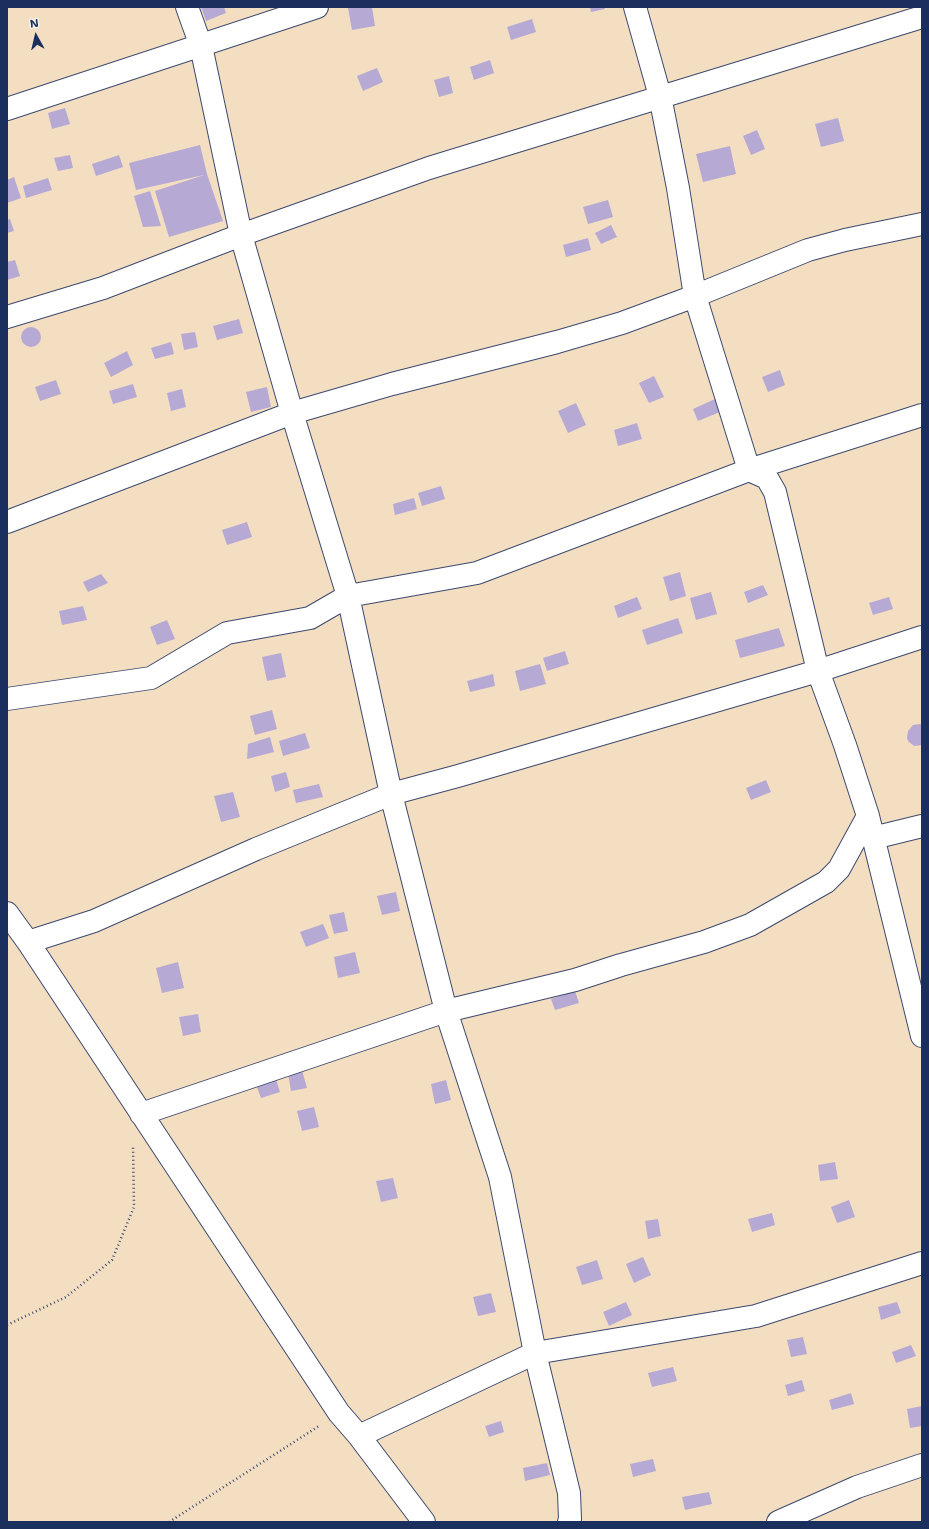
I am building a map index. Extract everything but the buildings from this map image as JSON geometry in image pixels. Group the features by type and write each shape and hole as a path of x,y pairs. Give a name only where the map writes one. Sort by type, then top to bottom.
{"street":[{"path":"187,7 201,46 241,235 292,413 348,596 391,794 446,1011 500,1177 535,1353 569,1493 569,1522"},
{"path":"7,110 317,7"},
{"path":"635,7 660,96 678,188 695,296 749,470 767,478 775,492 818,671 846,745 868,816 922,1036"},
{"path":"7,317 103,288 241,235 429,168 660,96 922,18"},
{"path":"7,522 292,413 392,384 564,340 622,323 695,296 808,250 922,224"},
{"path":"7,699 151,678 227,633 310,618 348,596 477,573 749,470 922,414"},
{"path":"28,942 94,922 256,849 391,794 458,776 818,671 922,637"},
{"path":"141,1114 446,1011 575,980 621,965 704,942 750,925 826,882 839,869 868,816"},
{"path":"873,838 922,826"},
{"path":"7,913 28,942 339,1413 359,1436 424,1522"},
{"path":"359,1436 535,1353 756,1316 922,1263"},
{"path":"778,1522 857,1487 922,1465"}],"path":[{"path":"7,1325 66,1297 112,1260 134,1207 133,1146"},
{"path":"169,1522 339,1413"}]}
